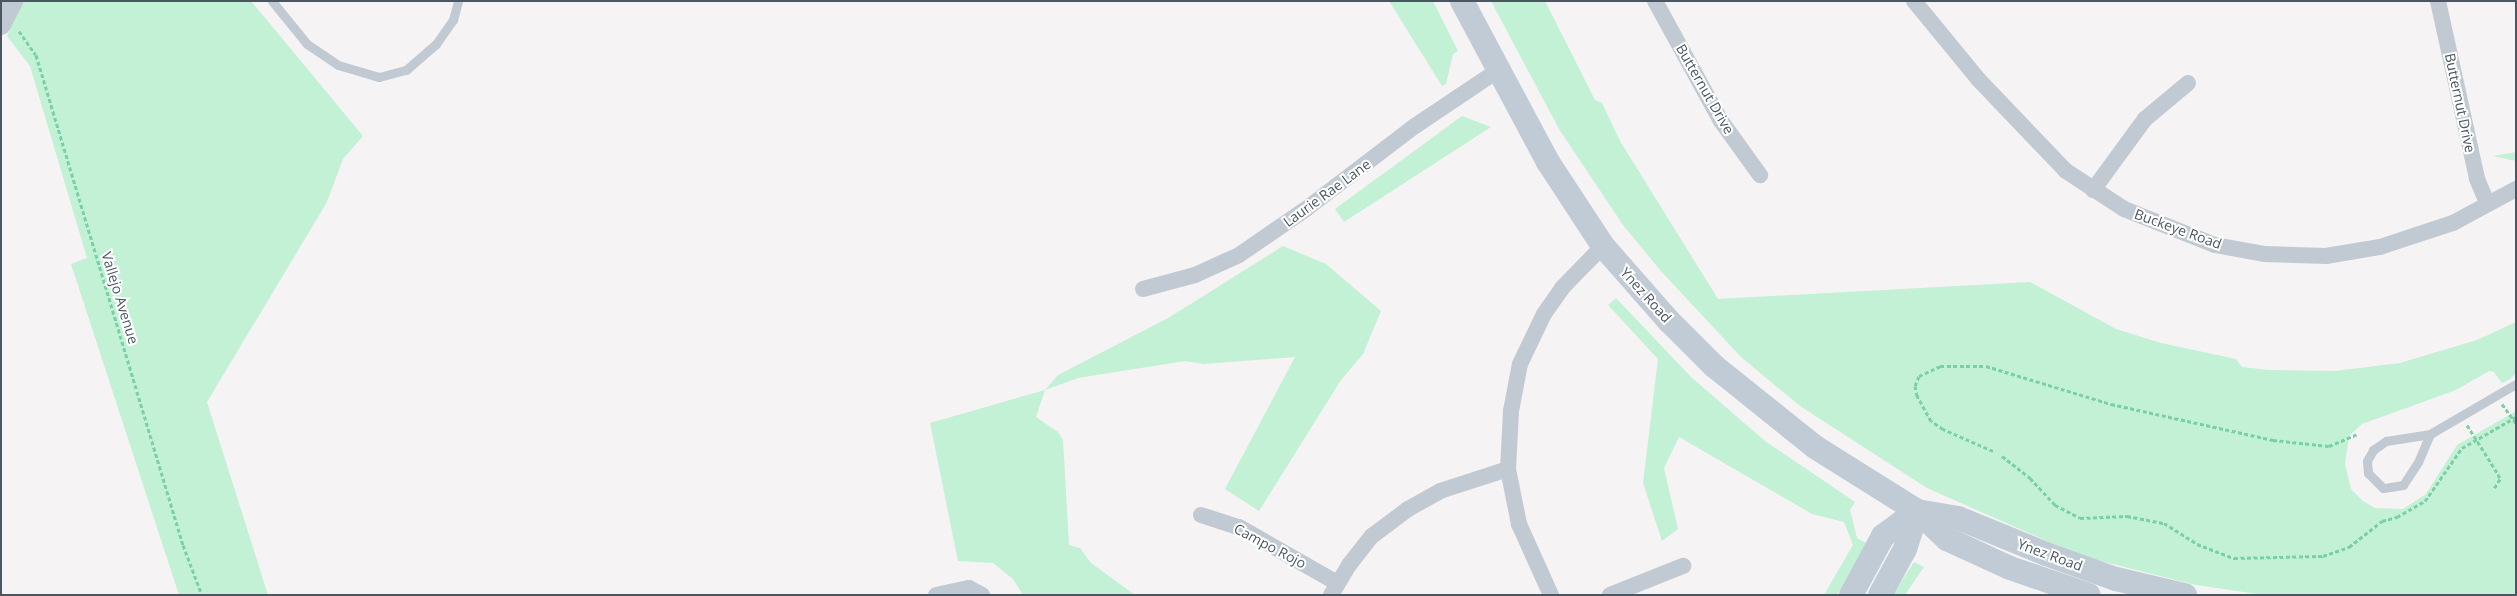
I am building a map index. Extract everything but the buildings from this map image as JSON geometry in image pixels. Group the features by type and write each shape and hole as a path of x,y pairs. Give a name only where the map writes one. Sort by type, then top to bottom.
{"main road":[{"name":"Ynez Road","path":"1462,1 1497,71 1548,162 1603,246 1669,321 1720,372 1815,447 1917,511 1947,539 2010,568 2089,595"},
{"name":"Ynez Road","path":"1917,511 1958,518 2046,554 2107,576 2185,595"},
{"path":"1851,595 1882,536 1917,511"},
{"path":"1880,595 1905,549 1917,511"}],"street":[{"name":"Butternut Drive","path":"1655,1 1721,121 1760,175"},
{"name":"Buckeye Road","path":"1914,1 1978,79 2066,171 2124,209 2215,244 2265,254 2326,256 2380,247 2453,223 2516,189"},
{"name":"Butternut Drive","path":"2438,1 2477,179 2487,203"},
{"name":"Laurie Rae Lane","path":"1143,290 1195,276 1239,255 1306,210 1415,126 1497,71"},
{"path":"2093,190 2145,119 2188,83"},
{"path":"1551,595 1519,524 1508,469 1510,411 1520,364 1544,314 1562,288 1603,246"},
{"path":"1334,589 1372,536 1408,509 1440,491 1508,469"},
{"name":"Campo Rojo","path":"1201,515 1238,527 1334,589"},
{"path":"1610,595 1684,566"},
{"path":"936,595 969,588 982,594"}],"lane":[{"path":"272,1 307,44 338,65 379,77 406,70 436,44 453,20 458,1"},
{"path":"2430,434 2418,462 2402,485 2383,488 2368,473 2367,461 2373,450 2386,441 2430,434 2516,384"}],"path":[{"name":"Vallejo Avenue","path":"7,13 36,55 183,545 202,595"},
{"path":"1993,451 1942,429 1931,421 1917,396 1915,386 1919,376 1940,366 1986,366 2111,404 2281,441 2329,446 2358,434"},
{"path":"2497,396 2514,417 2516,423"},
{"path":"2462,416 2498,474 2500,480 2493,490"},
{"path":"2002,456 2030,478 2054,505 2080,518 2127,516 2164,523 2197,544 2234,558 2323,556 2349,546 2382,521 2398,517 2425,501 2452,458 2476,438 2514,417"}],"green space":[{"path":"23,1 251,1 363,136 343,159 327,202 207,402 268,595 179,595 71,264 87,258 30,66 7,36"},
{"path":"1389,1 1433,1 1458,51 1453,54 1446,84 1442,86"},
{"path":"1491,1 1545,1 1595,100 1602,103 1620,141 1718,299 2030,282 2116,329 2161,343 2236,359 2242,367 2269,370 2335,371 2400,363 2477,340 2516,322 2516,373 2510,379 2502,383 2494,372 2489,371 2456,390 2362,424 2349,436 2345,464 2351,489 2363,501 2375,508 2403,509 2426,494 2457,445 2516,411 2516,595 2264,595 2196,585 2081,556 1927,488 1800,406 1741,357 1660,270 1623,225 1559,129"},
{"path":"1462,116 1491,127 1344,222 1335,209"},
{"path":"2516,152 2516,161 2493,156"},
{"path":"1283,246 1326,264 1381,311 1363,354 1341,380 1259,511 1225,489 1295,357 1204,364 1185,361 1078,378 1045,390 1058,375 1170,317"},
{"path":"1616,298 1691,377 1765,441 1855,502 1850,510 1857,538 1866,543 1837,595 1824,595 1853,545 1844,522 1812,514 1679,437 1664,468 1678,529 1662,541 1643,483 1658,359 1608,305"},
{"path":"1045,390 1036,417 1058,432 1063,440 1069,545 1080,548 1091,563 1135,595 1023,595 1013,579 993,563 958,561 930,423"},
{"path":"1914,562 1924,567 1905,595 1893,595"}]}
